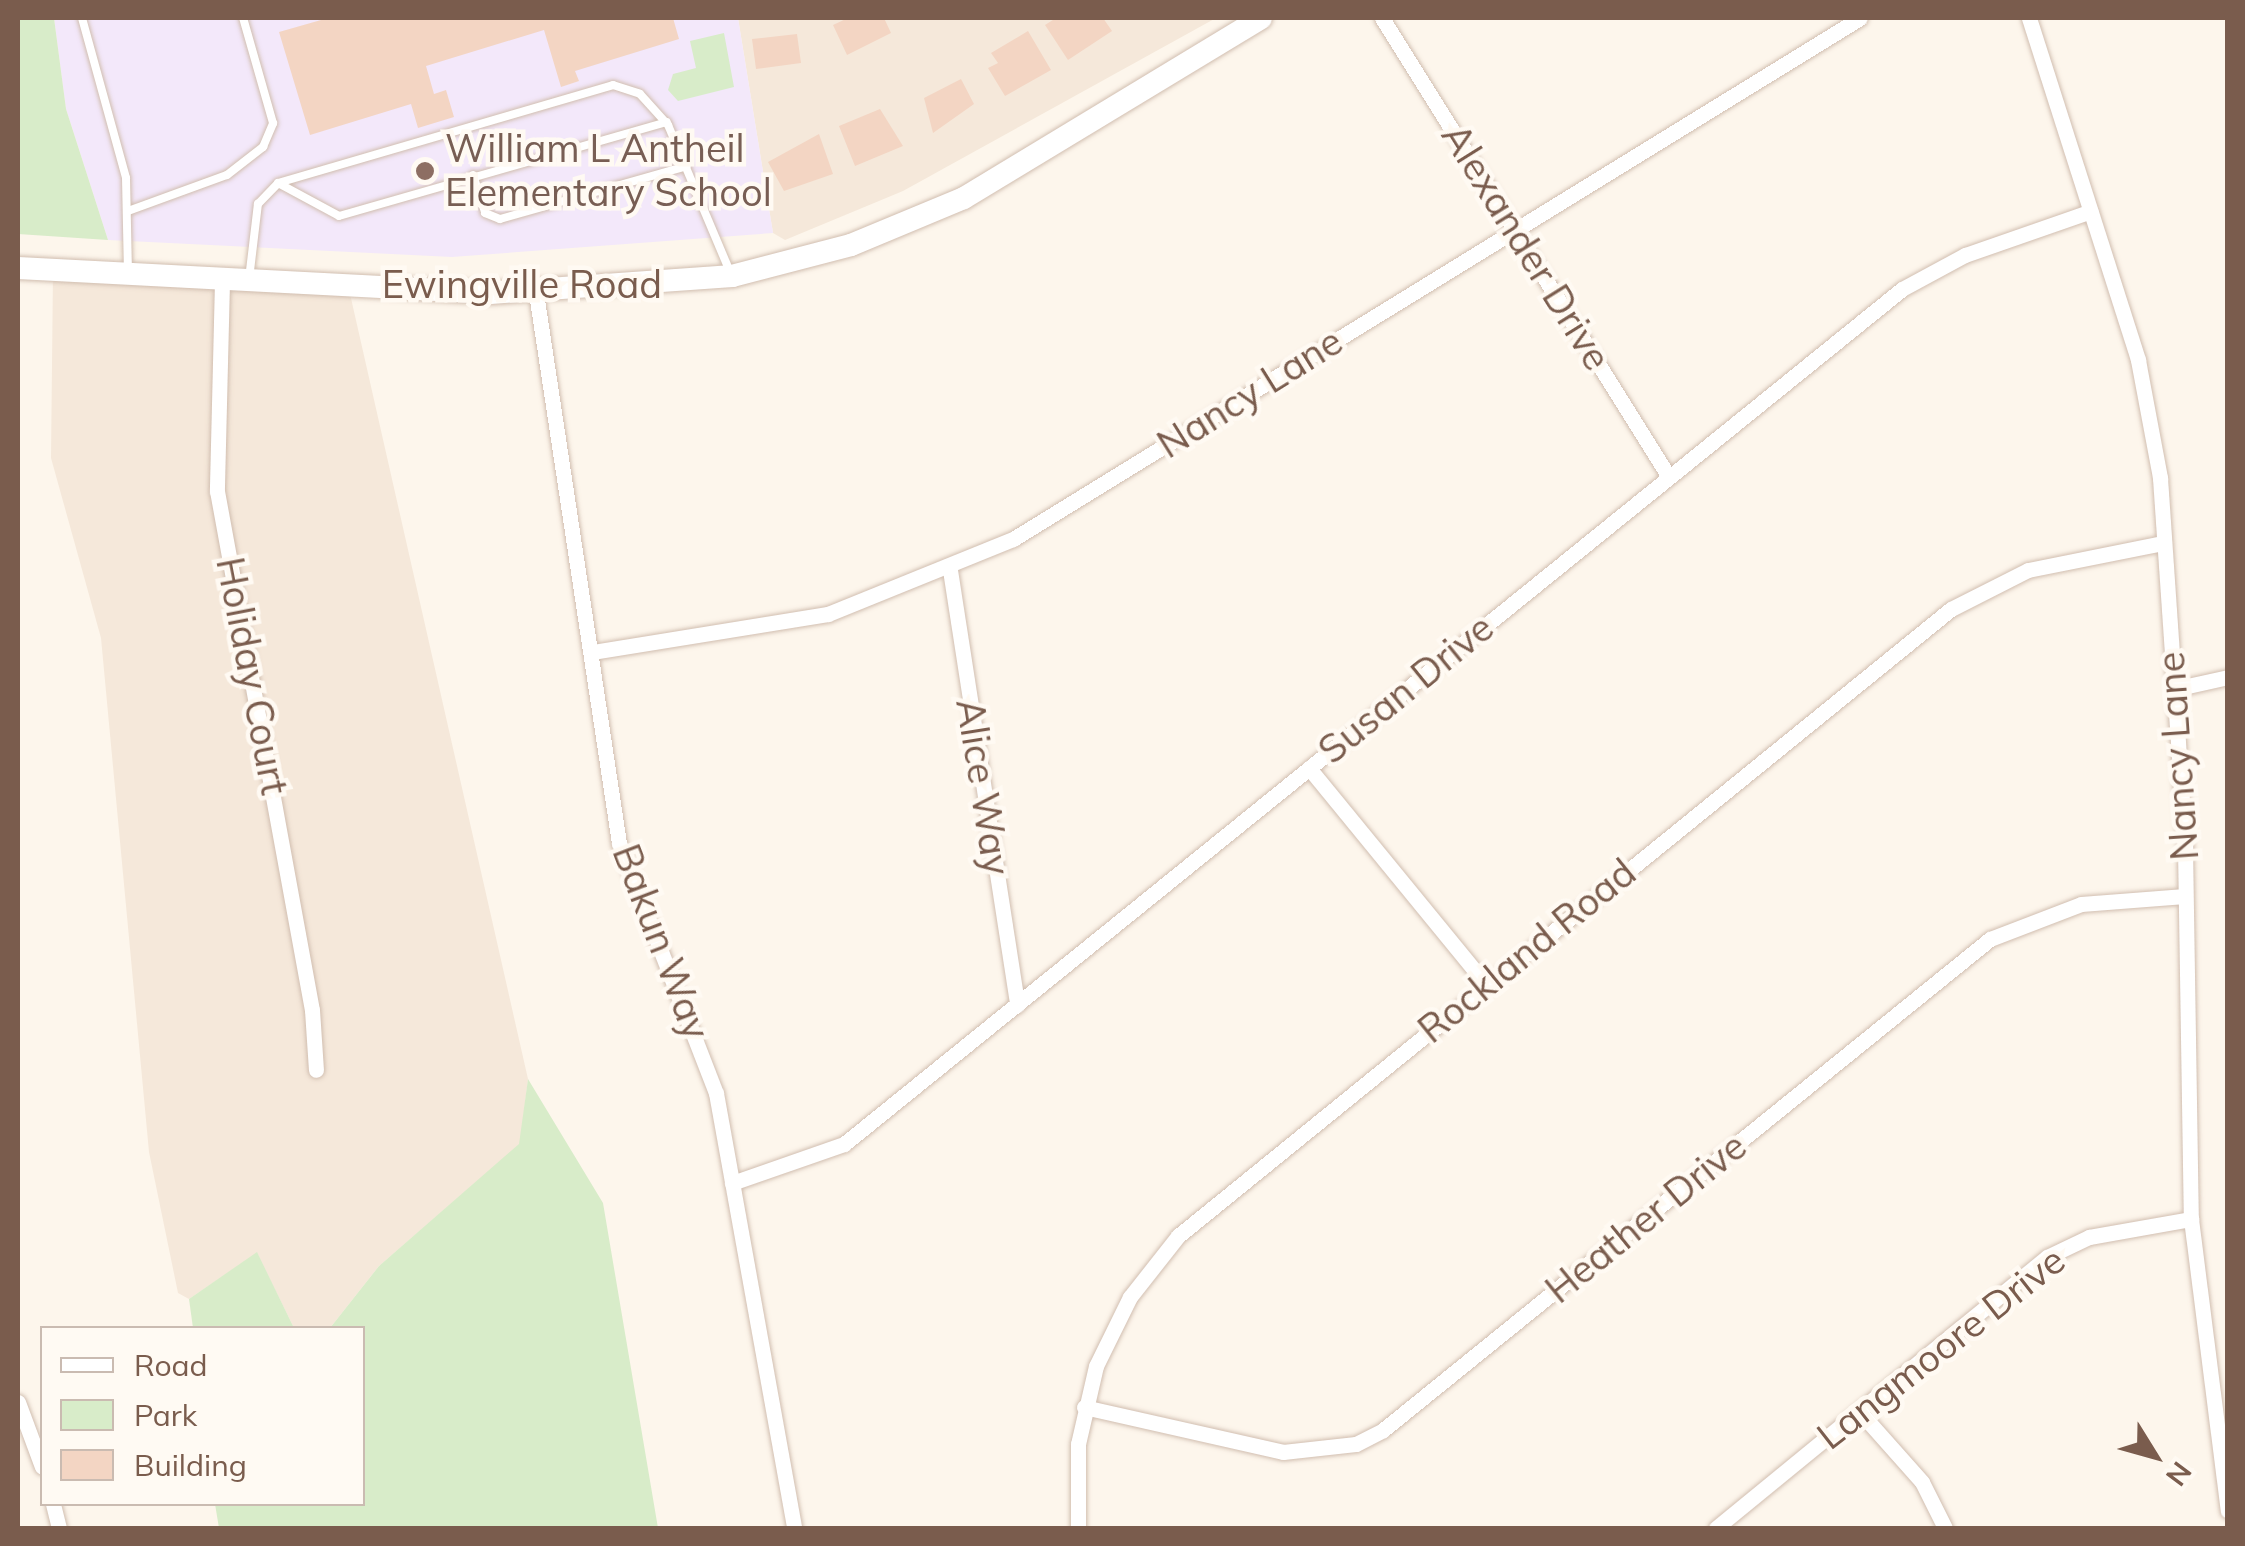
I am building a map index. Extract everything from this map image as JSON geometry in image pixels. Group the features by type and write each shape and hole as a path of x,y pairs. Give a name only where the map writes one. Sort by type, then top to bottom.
{"main road":[{"name":"Ewingville Road","path":"18,268 222,281 536,293 732,276 850,246 964,198 1261,18"}],"street":[{"name":"Alexander Drive","path":"1382,18 1669,477"},
{"name":"Nancy Lane","path":"593,652 753,631 950,570 1860,18"},
{"name":"Nancy Lane","path":"2029,18 2091,210 2151,418 2164,543 2186,896 2192,1219 2228,1510"},
{"name":"Susan Drive","path":"732,1182 844,1144 1669,477 1932,270 2091,210"},
{"name":"Holiday Court","path":"222,281 216,491 260,703 316,1070"},
{"name":"Bakun Way","path":"536,293 619,843 704,1049 794,1528"},
{"name":"Rockland Road","path":"1078,1528 1084,1407 1111,1332 1178,1236 1952,610 2028,570 2164,543"},
{"name":"Alice Way","path":"950,570 1016,1005"},
{"path":"2174,689 2228,678"},
{"path":"1309,768 1486,984"},
{"name":"Heather Drive","path":"1084,1407 1283,1452 1356,1444 1383,1430 1990,939 2066,907 2186,896"},
{"name":"Langmoore Drive","path":"1716,1528 2066,1246 2192,1219"},
{"path":"18,1402 40,1462"},
{"path":"1860,1411 1922,1482 1945,1528"}],"lane":[{"path":"82,18 128,211 128,274"},
{"path":"128,211 227,175 263,147 273,123 243,18"},
{"path":"249,282 258,204 278,183 598,87 628,88 666,122 732,276"},
{"path":"278,183 339,216 666,122"},
{"path":"473,175 486,212 500,219 687,166"}],"shaded area":[{"name":"William L Antheil Elementary School","path":"54,18 738,18 773,233 452,257 108,240 66,109"},
{"path":"738,18 1216,18 903,191 785,240 773,233"},
{"path":"53,271 348,285 528,1079 520,1144 379,1266 332,1326 293,1326 257,1253 189,1299 178,1293 149,1152 101,638 51,458"}],"green space":[{"path":"18,18 54,18 66,109 108,240 18,234"},
{"path":"724,33 734,87 678,101 668,90 673,74 696,68 690,41"},
{"path":"528,1079 603,1203 658,1528 219,1528 215,1506 365,1506 365,1326 332,1326 379,1266 519,1144"},
{"path":"257,1252 293,1326 193,1326 189,1299"}],"building":[{"path":"328,18 673,18 679,39 575,71 579,81 561,87 544,30 426,66 434,94 446,90 454,117 418,128 411,104 310,135 279,32"},
{"path":"848,18 884,18 891,33 847,55 833,25"},
{"path":"1056,18 1103,18 1112,31 1068,60 1045,25"},
{"path":"1028,31 1051,70 1005,96 988,68 998,63 991,53"},
{"path":"797,34 801,63 756,69 752,39"},
{"path":"961,79 974,104 933,133 924,98"},
{"path":"880,109 903,146 855,166 839,126"},
{"path":"819,134 833,174 784,191 768,162"}],"place":[{"name":"William L Antheil Elementary School","path":"425,171"}]}
